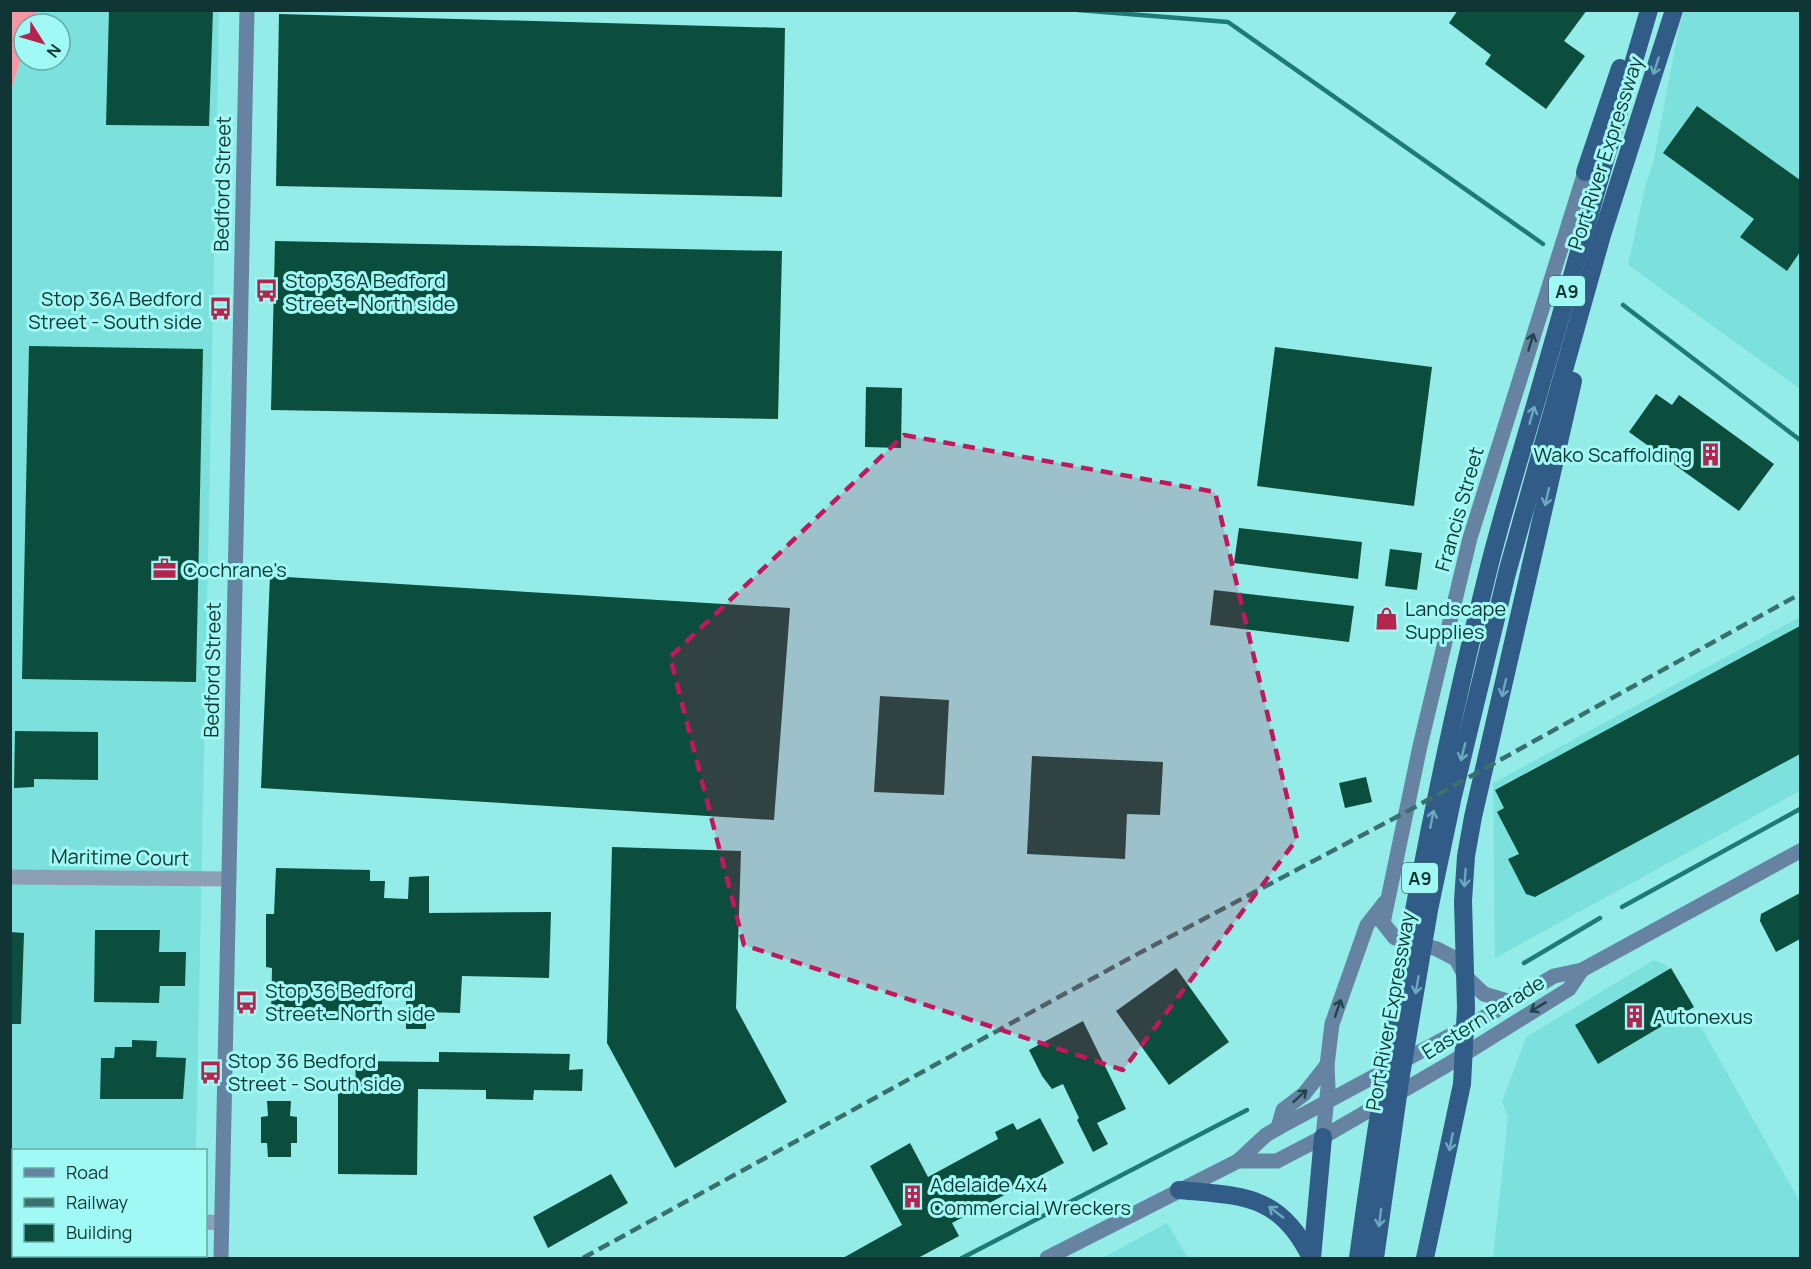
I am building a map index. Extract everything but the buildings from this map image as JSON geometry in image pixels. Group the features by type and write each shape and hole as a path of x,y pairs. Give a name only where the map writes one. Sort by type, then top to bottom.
{"highway":[{"path":"1585,172 1640,10"},
{"name":"Port River Expressway","path":"1358,1258 1382,1088 1411,918 1440,778 1488,572 1649,10"},
{"name":"Port River Expressway","path":"1375,1258 1385,1177 1432,898 1453,796 1507,573 1602,235 1674,10"},
{"path":"1425,1258 1462,1084 1465,1027 1463,901 1466,856 1599,265 1602,235"},
{"path":"1311,1258 1323,1137"},
{"path":"1179,1190 1238,1196 1265,1204 1291,1224 1311,1258"}],"main road":[{"name":"Bedford Street","path":"221,1258 247,10"},
{"name":"Francis Street","path":"1386,900 1470,538 1585,172"},
{"name":"Eastern Parade","path":"1047,1258 1238,1161 1266,1135 1511,1002 1554,976 1582,970 1800,851"},
{"path":"1386,900 1383,923 1395,938 1437,949 1456,959 1465,976 1484,994 1511,1002"},
{"path":"1323,1137 1332,1024 1367,925 1386,900"},
{"name":"Eastern Parade","path":"1238,1161 1277,1161 1323,1137 1447,1065 1569,988 1582,970"},
{"path":"1414,1054 1434,1057 1447,1065 1462,1084"},
{"path":"1278,1128 1282,1110 1304,1094 1327,1065"}],"street":[{"name":"Maritime Court","path":"10,877 229,879"},
{"path":"207,1222 222,1223"}],"highlighted area":[{"path":"904,435 1215,492 1297,839 1123,1070 744,945 670,657"}],"shaded area":[{"path":"11,10 36,11 12,12 12,72 17,72 11,91"},
{"path":"36,11 219,11 196,1149 12,1149 12,1257 194,1258 11,1258 11,91 17,72 72,72 72,12"},
{"path":"1684,11 1800,11 1800,389 1628,265 1645,188 1654,159"},
{"path":"1800,617 1800,791 1495,958 1493,783"},
{"path":"1654,960 1666,965 1800,1202 1800,1258 1493,1258 1508,1117 1502,1102 1526,1037"},
{"path":"1167,1223 1188,1258 1102,1258"}],"waterway":[{"path":"1078,10 1228,22 1543,244"},
{"path":"1623,305 1800,440"},
{"path":"1622,907 1800,809"},
{"path":"1524,963 1600,918"},
{"path":"962,1258 1247,1110"}],"railway":[{"path":"583,1258 1130,958 1406,812 1800,594"}],"place":[{"name":"Stop 36A Bedford Street - North side","path":"267,291"},
{"name":"Stop 36A Bedford Street - South side","path":"220,309"},
{"name":"Wako Scaffolding","path":"1710,454"},
{"name":"Cochrane's","path":"165,569"},
{"name":"Landscape Supplies","path":"1387,619"},
{"name":"Stop 36 Bedford Street - North side","path":"247,1002"},
{"name":"Autonexus","path":"1635,1016"},
{"name":"Stop 36 Bedford Street - South side","path":"210,1072"},
{"name":"Adelaide 4x4 Commercial Wreckers","path":"912,1196"}]}
